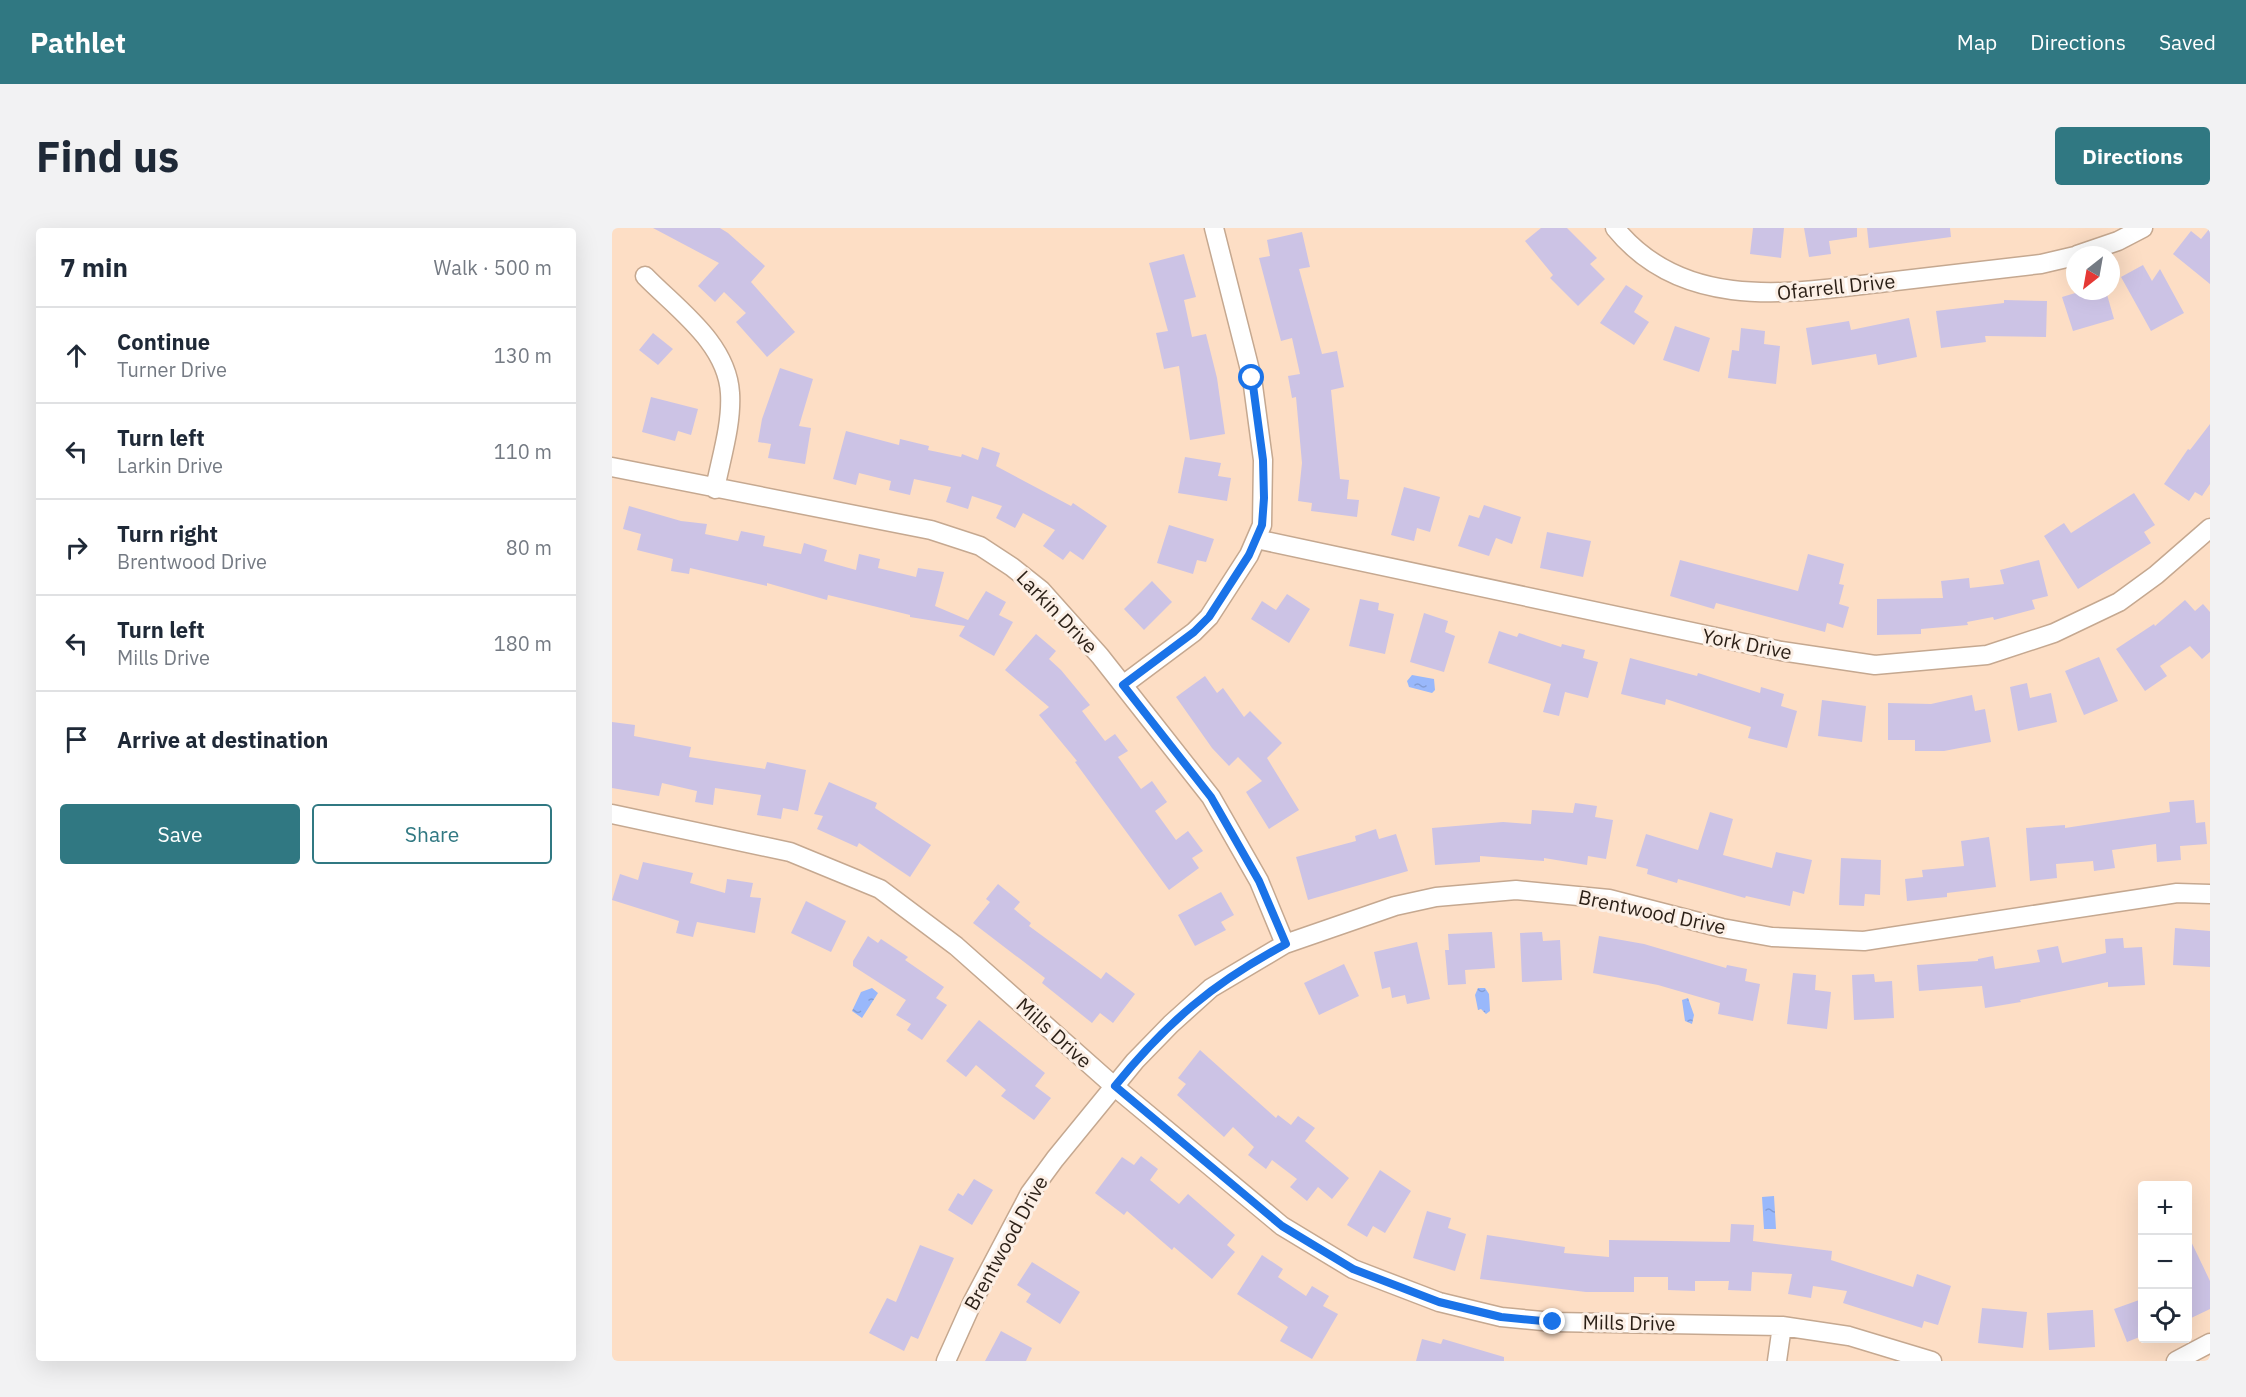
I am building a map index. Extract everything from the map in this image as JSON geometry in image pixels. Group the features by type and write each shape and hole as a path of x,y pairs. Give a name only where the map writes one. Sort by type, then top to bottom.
{"street":[{"path":"1123,685 1194,632 1209,617 1249,555 1262,525 1263,460 1252,378 1214,228"},
{"name":"Ofarrell Drive","path":"1615,228 1636,248 1666,270 1691,281 1747,293 1796,292 2041,264 2066,258"},
{"name":"Ofarrell Drive","path":"2103,246 2142,228"},
{"path":"645,276 713,345 725,369 730,392 729,420 716,489"},
{"name":"Larkin Drive","path":"612,467 931,530 980,546 1012,567 1041,590 1123,685 1211,797 1259,881 1286,944"},
{"name":"York Drive","path":"1256,539 1780,651 1875,665 1987,655 2054,633 2119,602 2156,575 2210,528"},
{"name":"Mills Drive","path":"612,814 790,852 879,889 956,946 1115,1086 1282,1226 1353,1269 1396,1287 1439,1302 1501,1317 1532,1320 1782,1326 1849,1336 1932,1361"},
{"name":"Brentwood Drive","path":"946,1361 972,1303 1030,1193 1054,1159 1171,1024 1211,988 1286,944 1395,906 1436,897 1516,890 1609,899 1722,928 1772,937 1864,941 2177,893 2210,894"},
{"path":"1777,1361 1782,1326"},
{"path":"2176,1361 2210,1342"}],"water":[{"path":"1412,675 1434,679 1435,690 1432,693 1409,687 1407,681"},
{"path":"872,988 878,993 862,1018 852,1011 861,992"},
{"path":"1478,988 1485,988 1489,994 1490,1011 1486,1014 1481,1009 1478,1010 1475,995"},
{"path":"1688,998 1694,1015 1692,1024 1685,1021 1682,1000"},
{"path":"1774,1196 1776,1229 1764,1229 1762,1197"}],"building":[{"path":"653,228 720,228 728,233 765,266 751,282 795,332 767,357 736,322 746,313 724,292 715,302 698,286 719,263"},
{"path":"1541,228 1567,228 1597,258 1590,264 1605,279 1578,306 1550,278 1553,275 1525,241"},
{"path":"1753,228 1784,228 1781,258 1750,254"},
{"path":"1804,228 1857,228 1857,237 1829,241 1831,254 1809,257"},
{"path":"1867,228 1950,228 1951,237 1869,248"},
{"path":"2210,228 2210,284 2173,254 2191,231 2201,239"},
{"path":"1302,232 1310,267 1299,269 1322,354 1337,351 1344,387 1331,390 1340,479 1349,480 1347,499 1359,500 1357,517 1311,511 1312,503 1298,501 1302,463 1296,397 1292,398 1288,376 1300,374 1292,338 1281,341 1259,258 1270,256 1267,240"},
{"path":"1184,254 1196,297 1184,300 1192,337 1206,334 1217,378 1225,434 1190,440 1179,366 1164,369 1156,333 1168,331 1149,263"},
{"path":"2143,265 2152,281 2160,269 2184,313 2151,331 2121,277"},
{"path":"1626,285 1643,296 1634,312 1649,322 1634,345 1600,323"},
{"path":"2066,296 2066,300 2109,300 2114,319 2073,331 2062,297"},
{"path":"2004,300 2047,301 2046,337 1985,336 1986,342 1941,348 1936,311 2004,303"},
{"path":"1909,318 1917,357 1878,365 1876,354 1812,365 1806,328 1849,321 1851,330"},
{"path":"1675,326 1710,338 1699,372 1663,360"},
{"path":"1741,328 1765,331 1764,344 1780,346 1776,384 1728,378 1732,350 1739,351"},
{"path":"653,333 673,349 658,365 639,350"},
{"path":"780,368 813,379 799,426 811,428 805,464 768,458 771,444 758,442 762,419"},
{"path":"651,397 698,409 691,435 678,431 675,441 642,432"},
{"path":"2210,424 2210,484 2202,496 2195,492 2189,501 2164,484 2188,449 2190,450"},
{"path":"846,431 899,445 900,439 929,446 928,450 961,457 962,454 978,460 982,447 1000,453 996,466 1071,506 1073,503 1107,526 1083,560 1070,551 1063,560 1043,546 1055,530 1023,513 1015,528 996,518 1002,506 972,496 968,509 946,502 951,487 914,479 910,495 889,490 891,481 859,473 856,485 833,479"},
{"path":"1185,457 1221,463 1218,476 1231,478 1227,501 1178,493"},
{"path":"1404,487 1440,497 1430,532 1417,528 1414,541 1391,535"},
{"path":"2134,493 2155,525 2144,532 2151,543 2078,589 2044,536 2064,523 2071,533"},
{"path":"1484,505 1521,517 1512,544 1496,538 1489,556 1458,546 1469,515 1479,518"},
{"path":"629,506 681,521 707,524 705,534 738,541 741,531 765,536 763,546 801,554 804,543 827,550 824,561 856,570 859,554 880,559 878,568 916,577 918,568 944,572 935,606 968,620 986,591 1006,602 999,615 1013,622 994,656 959,636 965,626 910,617 910,615 828,595 827,600 767,583 767,586 690,568 689,574 671,571 673,559 637,550 641,534 623,529"},
{"path":"1169,525 1214,539 1206,562 1197,560 1193,574 1157,563"},
{"path":"1547,532 1591,541 1583,577 1540,568"},
{"path":"1808,554 1844,564 1839,584 1844,585 1839,604 1849,607 1843,628 1827,623 1825,632 1716,603 1714,609 1670,596 1680,560 1798,591"},
{"path":"2039,560 2048,596 2032,600 2035,609 1994,620 1993,617 1967,622 1968,625 1921,629 1921,634 1877,635 1877,599 1943,598 1941,581 1969,578 1970,588 2004,584 2000,570"},
{"path":"1152,581 1172,602 1144,630 1124,609"},
{"path":"1287,594 1310,609 1289,643 1251,619 1262,601 1276,610"},
{"path":"1360,599 1379,603 1378,610 1394,614 1385,654 1349,646"},
{"path":"2185,600 2195,611 2203,604 2210,612 2210,652 2202,659 2190,646 2160,666 2167,676 2145,691 2116,649 2154,624 2155,626"},
{"path":"1424,613 1448,621 1445,632 1455,636 1444,672 1410,662"},
{"path":"1499,631 1517,637 1519,633 1561,647 1562,644 1585,650 1583,658 1598,662 1588,698 1565,692 1559,716 1543,712 1551,684 1488,663"},
{"path":"1036,634 1056,651 1049,659 1090,705 1082,711 1105,741 1115,734 1128,751 1118,757 1141,789 1152,781 1167,802 1155,811 1176,840 1188,831 1203,851 1192,858 1199,868 1169,890 1075,762 1077,761 1039,715 1049,707 1005,670"},
{"path":"2099,657 2118,701 2084,715 2065,671"},
{"path":"1630,658 1697,676 1698,673 1760,693 1761,687 1784,694 1781,706 1797,711 1787,748 1748,738 1751,727 1666,699 1665,705 1621,694"},
{"path":"1205,676 1217,693 1223,688 1244,717 1250,711 1282,743 1267,758 1299,810 1269,829 1246,792 1262,781 1238,757 1229,766 1212,748 1176,697"},
{"path":"2027,683 2030,698 2051,693 2057,722 2018,731 2010,687"},
{"path":"1972,695 1975,711 1985,709 1991,742 1944,751 1915,751 1915,740 1888,740 1888,703 1931,704"},
{"path":"1822,700 1866,706 1862,742 1818,736"},
{"path":"612,722 635,725 634,736 691,747 689,757 765,769 767,762 806,770 798,811 783,808 781,819 757,815 761,795 715,788 713,805 695,802 697,791 662,783 659,796 612,788"},
{"path":"829,782 877,803 875,808 931,845 910,877 859,843 857,847 817,829 823,816 814,814"},
{"path":"2194,800 2196,823 2205,822 2207,844 2180,846 2181,860 2157,862 2156,844 2112,850 2115,868 2094,871 2093,861 2056,864 2057,878 2030,881 2026,828 2065,825 2065,828 2170,812 2169,802"},
{"path":"1575,803 1597,806 1595,817 1613,820 1606,859 1588,856 1587,865 1544,858 1544,861 1480,856 1480,862 1435,865 1432,828 1503,822 1531,824 1532,810 1573,813"},
{"path":"1710,812 1733,819 1723,855 1772,868 1776,852 1812,860 1804,894 1793,891 1790,906 1746,896 1745,898 1678,879 1677,883 1647,874 1648,869 1636,866 1646,834 1698,850"},
{"path":"1376,829 1379,839 1396,834 1408,871 1308,900 1296,857 1356,841 1355,836"},
{"path":"1989,837 1996,887 1947,893 1947,897 1907,901 1905,879 1923,877 1922,870 1964,866 1961,841"},
{"path":"1841,858 1881,860 1880,895 1865,894 1864,906 1839,905"},
{"path":"643,862 693,873 690,883 725,893 727,879 753,883 750,897 761,898 755,933 697,922 693,937 676,933 679,921 612,900 620,874 638,880"},
{"path":"998,884 1020,902 1014,909 1031,923 1029,926 1101,979 1106,972 1135,994 1113,1023 1100,1013 1092,1023 1042,983 1045,978 973,923 990,902 986,899"},
{"path":"1221,892 1234,915 1221,922 1226,930 1195,946 1178,915"},
{"path":"806,901 846,921 831,952 791,933"},
{"path":"2175,928 2210,931 2210,967 2173,965"},
{"path":"1492,932 1495,968 1465,970 1466,984 1448,985 1445,950 1449,950 1448,934"},
{"path":"1542,932 1543,941 1560,940 1562,980 1522,982 1520,933"},
{"path":"868,936 878,943 881,939 908,957 905,960 944,987 936,998 947,1005 922,1040 907,1030 911,1024 896,1015 906,1000 853,966 853,961"},
{"path":"1599,936 1644,944 1726,968 1727,965 1747,969 1745,981 1760,984 1753,1021 1718,1014 1720,1003 1658,985 1593,973"},
{"path":"2123,938 2124,948 2142,947 2145,985 2108,987 2108,982 1985,1008 1982,986 1919,991 1917,965 1978,961 1978,959 1993,956 1995,969 2040,962 2037,950 2058,946 2062,963 2106,953 2105,939"},
{"path":"1417,942 1430,999 1407,1004 1405,995 1392,998 1390,987 1382,989 1374,952"},
{"path":"1344,964 1359,996 1319,1015 1304,983"},
{"path":"1793,973 1816,975 1815,990 1831,992 1827,1029 1787,1024"},
{"path":"1874,974 1875,982 1892,981 1894,1018 1854,1020 1852,975"},
{"path":"979,1020 1045,1073 1035,1086 1051,1098 1034,1120 1001,1096 1006,1090 976,1065 966,1077 946,1061"},
{"path":"1200,1050 1276,1118 1278,1115 1291,1125 1298,1116 1315,1128 1305,1141 1349,1178 1332,1199 1318,1187 1307,1201 1290,1187 1297,1179 1272,1160 1266,1169 1248,1155 1254,1147 1233,1127 1224,1137 1177,1095 1186,1084 1178,1078"},
{"path":"1141,1156 1158,1169 1150,1180 1179,1204 1188,1194 1235,1235 1227,1245 1235,1252 1212,1279 1174,1247 1172,1250 1127,1211 1124,1215 1095,1193 1122,1157 1134,1165"},
{"path":"1380,1170 1411,1191 1385,1233 1373,1226 1367,1237 1347,1225"},
{"path":"974,1179 993,1190 972,1225 948,1210 958,1193 963,1196"},
{"path":"1427,1211 1451,1218 1448,1228 1466,1234 1455,1271 1413,1258"},
{"path":"1731,1224 1754,1225 1753,1241 1832,1251 1831,1260 1913,1287 1917,1274 1951,1286 1938,1325 1924,1321 1922,1328 1843,1303 1847,1291 1813,1286 1811,1298 1788,1294 1792,1274 1752,1272 1751,1291 1728,1290 1729,1281 1695,1281 1695,1291 1668,1290 1668,1277 1634,1277 1634,1292 1586,1292 1480,1279 1487,1235 1565,1247 1564,1253 1609,1257 1609,1240 1730,1242"},
{"path":"2192,1243 2210,1281 2210,1309 2192,1318"},
{"path":"920,1245 954,1258 918,1339 911,1336 904,1351 869,1333 887,1298 896,1302"},
{"path":"1262,1255 1283,1269 1278,1277 1306,1296 1312,1286 1329,1296 1323,1306 1338,1314 1312,1359 1280,1341 1288,1327 1237,1294"},
{"path":"1032,1262 1080,1292 1060,1324 1026,1302 1031,1294 1017,1285"},
{"path":"2138,1300 2138,1338 2127,1342 2114,1309"},
{"path":"1982,1308 2027,1312 2023,1348 1978,1343"},
{"path":"2093,1310 2095,1347 2049,1350 2047,1313"},
{"path":"1001,1331 1032,1348 1026,1361 985,1361"},
{"path":"1422,1339 1441,1344 1443,1339 1504,1357 1504,1361 1416,1361"}],"route":[{"path":"1252,378 1263,460 1262,525 1249,555 1209,617 1194,632 1123,685 1211,797 1259,881 1286,944 1211,988 1171,1024 1135,1061 1115,1086 1282,1226 1316,1249 1353,1269 1439,1302 1501,1317 1553,1322"}]}
